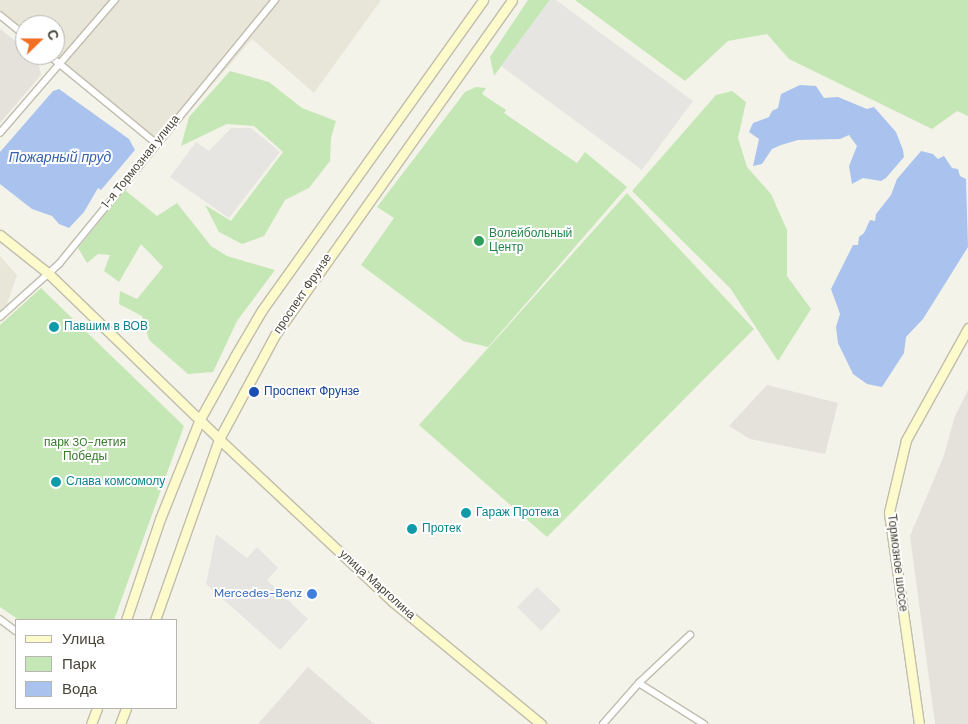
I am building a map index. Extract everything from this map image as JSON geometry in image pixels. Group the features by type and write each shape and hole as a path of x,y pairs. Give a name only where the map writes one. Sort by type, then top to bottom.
{"main road":[{"name":"проспект Фрунзе","path":"126,619 160,519 200,419 262,310 483,0"},
{"name":"проспект Фрунзе","path":"155,619 219,439 275,335 512,0"},
{"name":"улица Марголина","path":"0,235 49,274 219,439 393,602 540,724"},
{"name":"Тормозное шоссе","path":"920,724 889,512 906,440 968,328"},
{"path":"91,724 97,709"},
{"path":"120,724 126,709"}],"street":[{"name":"1-я Тормозная улица","path":"0,317 49,274 155,142 275,0"},
{"path":"65,59 111,1"},
{"path":"0,16 15,27"},
{"path":"0,133 60,65 155,142"},
{"path":"0,619 15,630"},
{"path":"603,724 639,683 690,635"},
{"path":"639,683 704,724"}],"shaded area":[{"path":"0,0 381,0 314,93 252,39 162,143 65,63 65,15 15,15 15,22 0,10"},
{"path":"550,0 556,0 693,101 642,170 501,66"},
{"path":"0,29 15,40 15,65 39,65 41,75 0,123"},
{"path":"231,128 251,128 280,152 229,218 170,177 196,142 209,151"},
{"path":"0,256 17,275 6,307 0,313"},
{"path":"767,385 838,403 825,454 750,439 729,426"},
{"path":"968,390 968,724 935,724 910,536 943,458 955,416"},
{"path":"216,534 247,558 257,547 278,568 267,580 308,619 280,650 206,584"},
{"path":"537,587 561,610 541,631 517,607"},
{"path":"308,667 374,724 258,724"}],"green space":[{"path":"528,0 550,0 494,76 490,57"},
{"path":"575,0 968,0 968,116 957,111 932,129 789,59 767,34 728,41 685,81"},
{"path":"230,71 269,82 302,108 336,121 331,138 330,161 309,188 285,200 264,236 242,244 219,232 205,205 231,221 283,152 254,126 227,124 181,146 189,117"},
{"name":"Волейбольный Центр","path":"476,87 486,88 482,94 506,110 504,113 577,163 585,152 627,187 488,347 463,341 361,265 394,218 377,207 465,92"},
{"path":"732,91 746,102 738,138 747,167 771,194 787,230 787,276 811,309 778,361 730,288 632,191 716,95"},
{"path":"125,190 157,216 177,203 211,246 227,256 275,270 237,321 213,372 188,374 149,340 142,316 119,304 120,291 137,299 163,267 141,244 119,282 104,271 110,255 98,254 87,263 78,248"},
{"path":"627,193 754,329 547,537 419,425"},
{"name":"парк 30-летия Победы","path":"41,288 184,426 114,619 18,619 0,607 0,325"}],"water":[{"path":"800,85 816,86 824,98 838,97 867,109 874,107 896,132 903,150 904,157 886,178 881,181 863,178 852,184 849,166 857,146 849,135 840,139 798,140 781,145 772,149 762,164 753,166 759,139 749,132 753,123 769,117 772,111 778,108 781,94"},
{"name":"Пожарный пруд","path":"59,89 129,139 135,150 101,190 98,188 84,212 69,228 59,224 52,216 32,209 0,184 0,152 53,91"},
{"path":"921,151 933,154 938,159 944,156 952,168 958,169 960,176 966,179 968,247 923,319 906,337 904,353 882,387 867,384 853,374 838,343 836,327 840,314 831,289 853,245 858,245 859,237 864,233 870,220 875,221 876,214 891,195 897,179"}],"place":[{"name":"Волейбольный Центр","path":"479,241"},
{"name":"Павшим в ВОВ","path":"54,327"},
{"name":"Проспект Фрунзе","path":"254,392"},
{"name":"Слава комсомолу","path":"56,482"},
{"name":"Гараж Протека","path":"466,513"},
{"name":"Протек","path":"412,529"},
{"name":"Mercedes-Benz","path":"312,594"}]}
